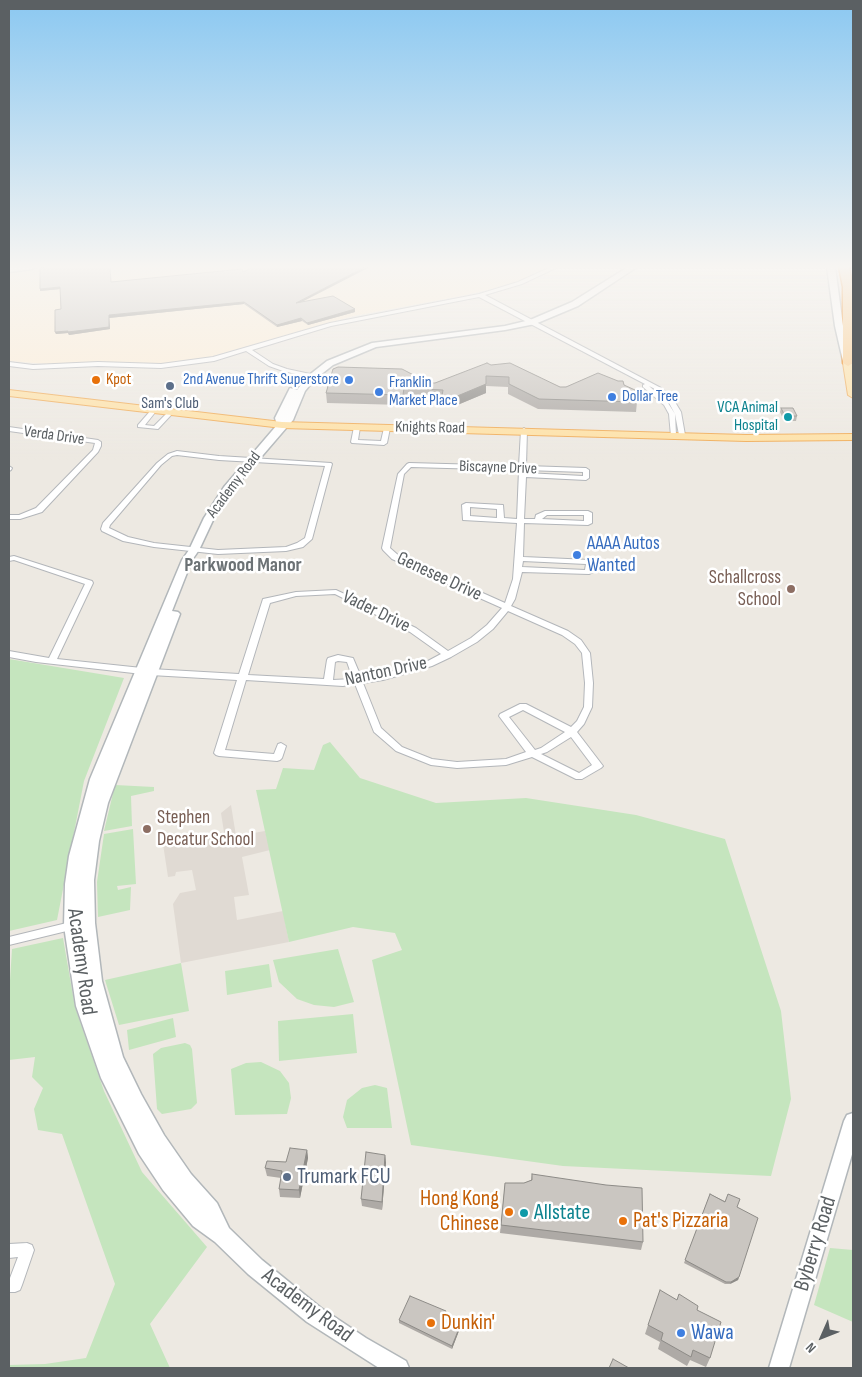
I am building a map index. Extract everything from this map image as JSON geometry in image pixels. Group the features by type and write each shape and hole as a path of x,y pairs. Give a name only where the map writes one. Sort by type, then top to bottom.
{"highway":[{"path":"848,331 848,363"}],"main road":[{"path":"848,363 853,395"},
{"name":"Knights Road","path":"9,387 157,407 170,413 284,420 802,439 853,437"},
{"name":"Knights Road","path":"9,393 357,427 677,433 853,431"}],"street":[{"path":"11,365 171,365 214,359 251,350 310,331"},
{"path":"251,350 271,365 311,373 334,354 372,342 450,331"},
{"path":"544,331 655,393 666,404 672,414 677,433"},
{"path":"840,331 848,363"},
{"name":"Academy Road","path":"311,373 294,387 284,420 217,504 194,550 195,561 146,671 101,803 92,841 79,924 116,1057 135,1100 158,1141 184,1180 210,1210 222,1235 314,1315 359,1345 399,1368"},
{"path":"157,407 140,426 156,428 170,413"},
{"path":"357,427 354,442 384,442 387,428"},
{"name":"Verda Drive","path":"9,430 98,442 96,451 39,510 20,517 9,517"},
{"name":"Nanton Drive","path":"9,654 52,661 146,671 328,682 357,681 410,670 448,655 474,640 490,627 506,608 515,588 519,559 524,430"},
{"path":"177,453 252,460 329,465 308,539 300,545 286,549 253,552 194,550 154,546 126,539 110,533 106,527 151,473 170,455 177,453"},
{"name":"Genesee Drive","path":"412,465 409,465 401,474 386,548 389,553 565,634 576,641 586,652 589,683 588,707 581,722 572,732"},
{"name":"Biscayne Drive","path":"412,465 586,478 586,470 584,470"},
{"path":"501,520 500,507 466,505 466,518 501,520 520,521 588,522 588,514 545,513 540,515 538,521"},
{"path":"9,559 14,558 89,583 52,661"},
{"path":"517,570 589,572 590,562 519,559"},
{"name":"Vader Drive","path":"266,601 296,594 336,592 413,630 448,655"},
{"path":"266,601 219,752 277,758 281,746"},
{"path":"328,682 332,660 338,658 350,660 377,730 386,740 414,756 431,762 466,765 506,762 533,754 559,742 572,732"},
{"path":"523,706 572,732 598,766 578,777 533,754 503,716 523,706"},
{"path":"9,941 79,924"},
{"name":"Byberry Road","path":"779,1368 853,1120"},
{"path":"9,1250 27,1250 15,1285 9,1285"}],"shaded area":[{"path":"9,331 300,331 199,360 168,363 48,364 9,361"},
{"path":"231,805 236,836 265,831 270,850 242,857 249,895 234,897 237,920 283,911 289,942 181,963 173,904 180,893 196,890 192,870 176,872 175,876 168,877 163,844 224,832 221,813"}],"green space":[{"path":"9,659 124,678 84,781 57,920 9,931"},
{"path":"330,742 360,778 436,803 526,798 636,815 725,839 781,1011 791,1099 771,1176 563,1166 411,1145 372,960 402,950 395,933 353,927 289,942 256,790 276,789 283,768 314,770 323,745"},
{"path":"115,785 154,787 154,791 131,796 132,826 104,831"},
{"path":"133,829 136,884 117,886 118,890 131,887 130,910 98,917 97,882 104,834"},
{"path":"63,938 75,1007 104,1091 142,1172 207,1247 150,1324 170,1368 9,1368 9,1365 45,1364 86,1358 115,1284 62,1134 38,1130 34,1109 43,1088 32,1077 35,1057 9,1060 9,996 12,949"},
{"path":"338,949 354,1002 334,1007 314,1005 297,999 279,982 273,960"},
{"path":"181,963 189,1011 119,1025 105,980"},
{"path":"269,964 272,987 227,995 225,971"},
{"path":"353,1014 357,1053 279,1061 278,1021"},
{"path":"173,1018 176,1037 129,1050 127,1030"},
{"path":"185,1043 190,1045 192,1049 197,1103 191,1109 162,1114 157,1109 153,1054 161,1048"},
{"path":"261,1062 280,1071 289,1083 291,1098 287,1114 235,1115 231,1069 246,1063"},
{"path":"375,1085 387,1088 392,1128 347,1128 343,1117 347,1100 362,1088"},
{"path":"830,1248 853,1250 853,1322 814,1305"}],"building":[{"path":"487,363 491,365 510,363 560,387 566,387 598,373 618,381 623,381 624,385 635,390 637,402 539,399 509,384 509,377 486,376 486,384 455,397 442,396 443,390 404,388 403,395 326,393 333,369 338,367 402,369 429,383 435,383"},
{"path":"781,408 793,408 797,416 785,416"},
{"name":"Trumark FCU","path":"290,1148 307,1150 299,1190 279,1189 282,1171 265,1168 267,1161 286,1162"},
{"path":"366,1152 385,1155 382,1202 361,1199"},
{"path":"532,1174 606,1185 642,1188 643,1242 501,1225 505,1183 524,1183 532,1180"},
{"path":"710,1194 725,1202 728,1194 740,1199 737,1207 758,1218 739,1277 731,1282 726,1282 685,1260"},
{"name":"Wawa","path":"660,1290 677,1300 679,1294 698,1306 697,1310 721,1322 710,1358 693,1350 691,1357 661,1340 663,1333 648,1325"},
{"name":"Dunkin'","path":"410,1296 446,1311 445,1313 462,1321 452,1346 399,1320"},
{"path":"613,1359 629,1368 609,1368"}],"place":[{"name":"Kpot","path":"96,380"},
{"name":"2nd Avenue Thrift Superstore","path":"349,380"},
{"name":"Sam's Club","path":"170,386"},
{"name":"Franklin Market Place","path":"379,392"},
{"name":"Dollar Tree","path":"612,397"},
{"name":"VCA Animal Hospital","path":"788,417"},
{"name":"AAAA Autos Wanted","path":"577,555"},
{"name":"Schallcross School","path":"791,589"},
{"name":"Stephen Decatur School","path":"147,829"},
{"name":"Trumark FCU","path":"287,1177"},
{"name":"Hong Kong Chinese","path":"509,1212"},
{"name":"Allstate","path":"524,1213"},
{"name":"Pat's Pizzaria","path":"623,1221"},
{"name":"Dunkin'","path":"431,1323"},
{"name":"Wawa","path":"681,1333"}],"district":[{"name":"Parkwood Manor","path":"243,566"}]}
